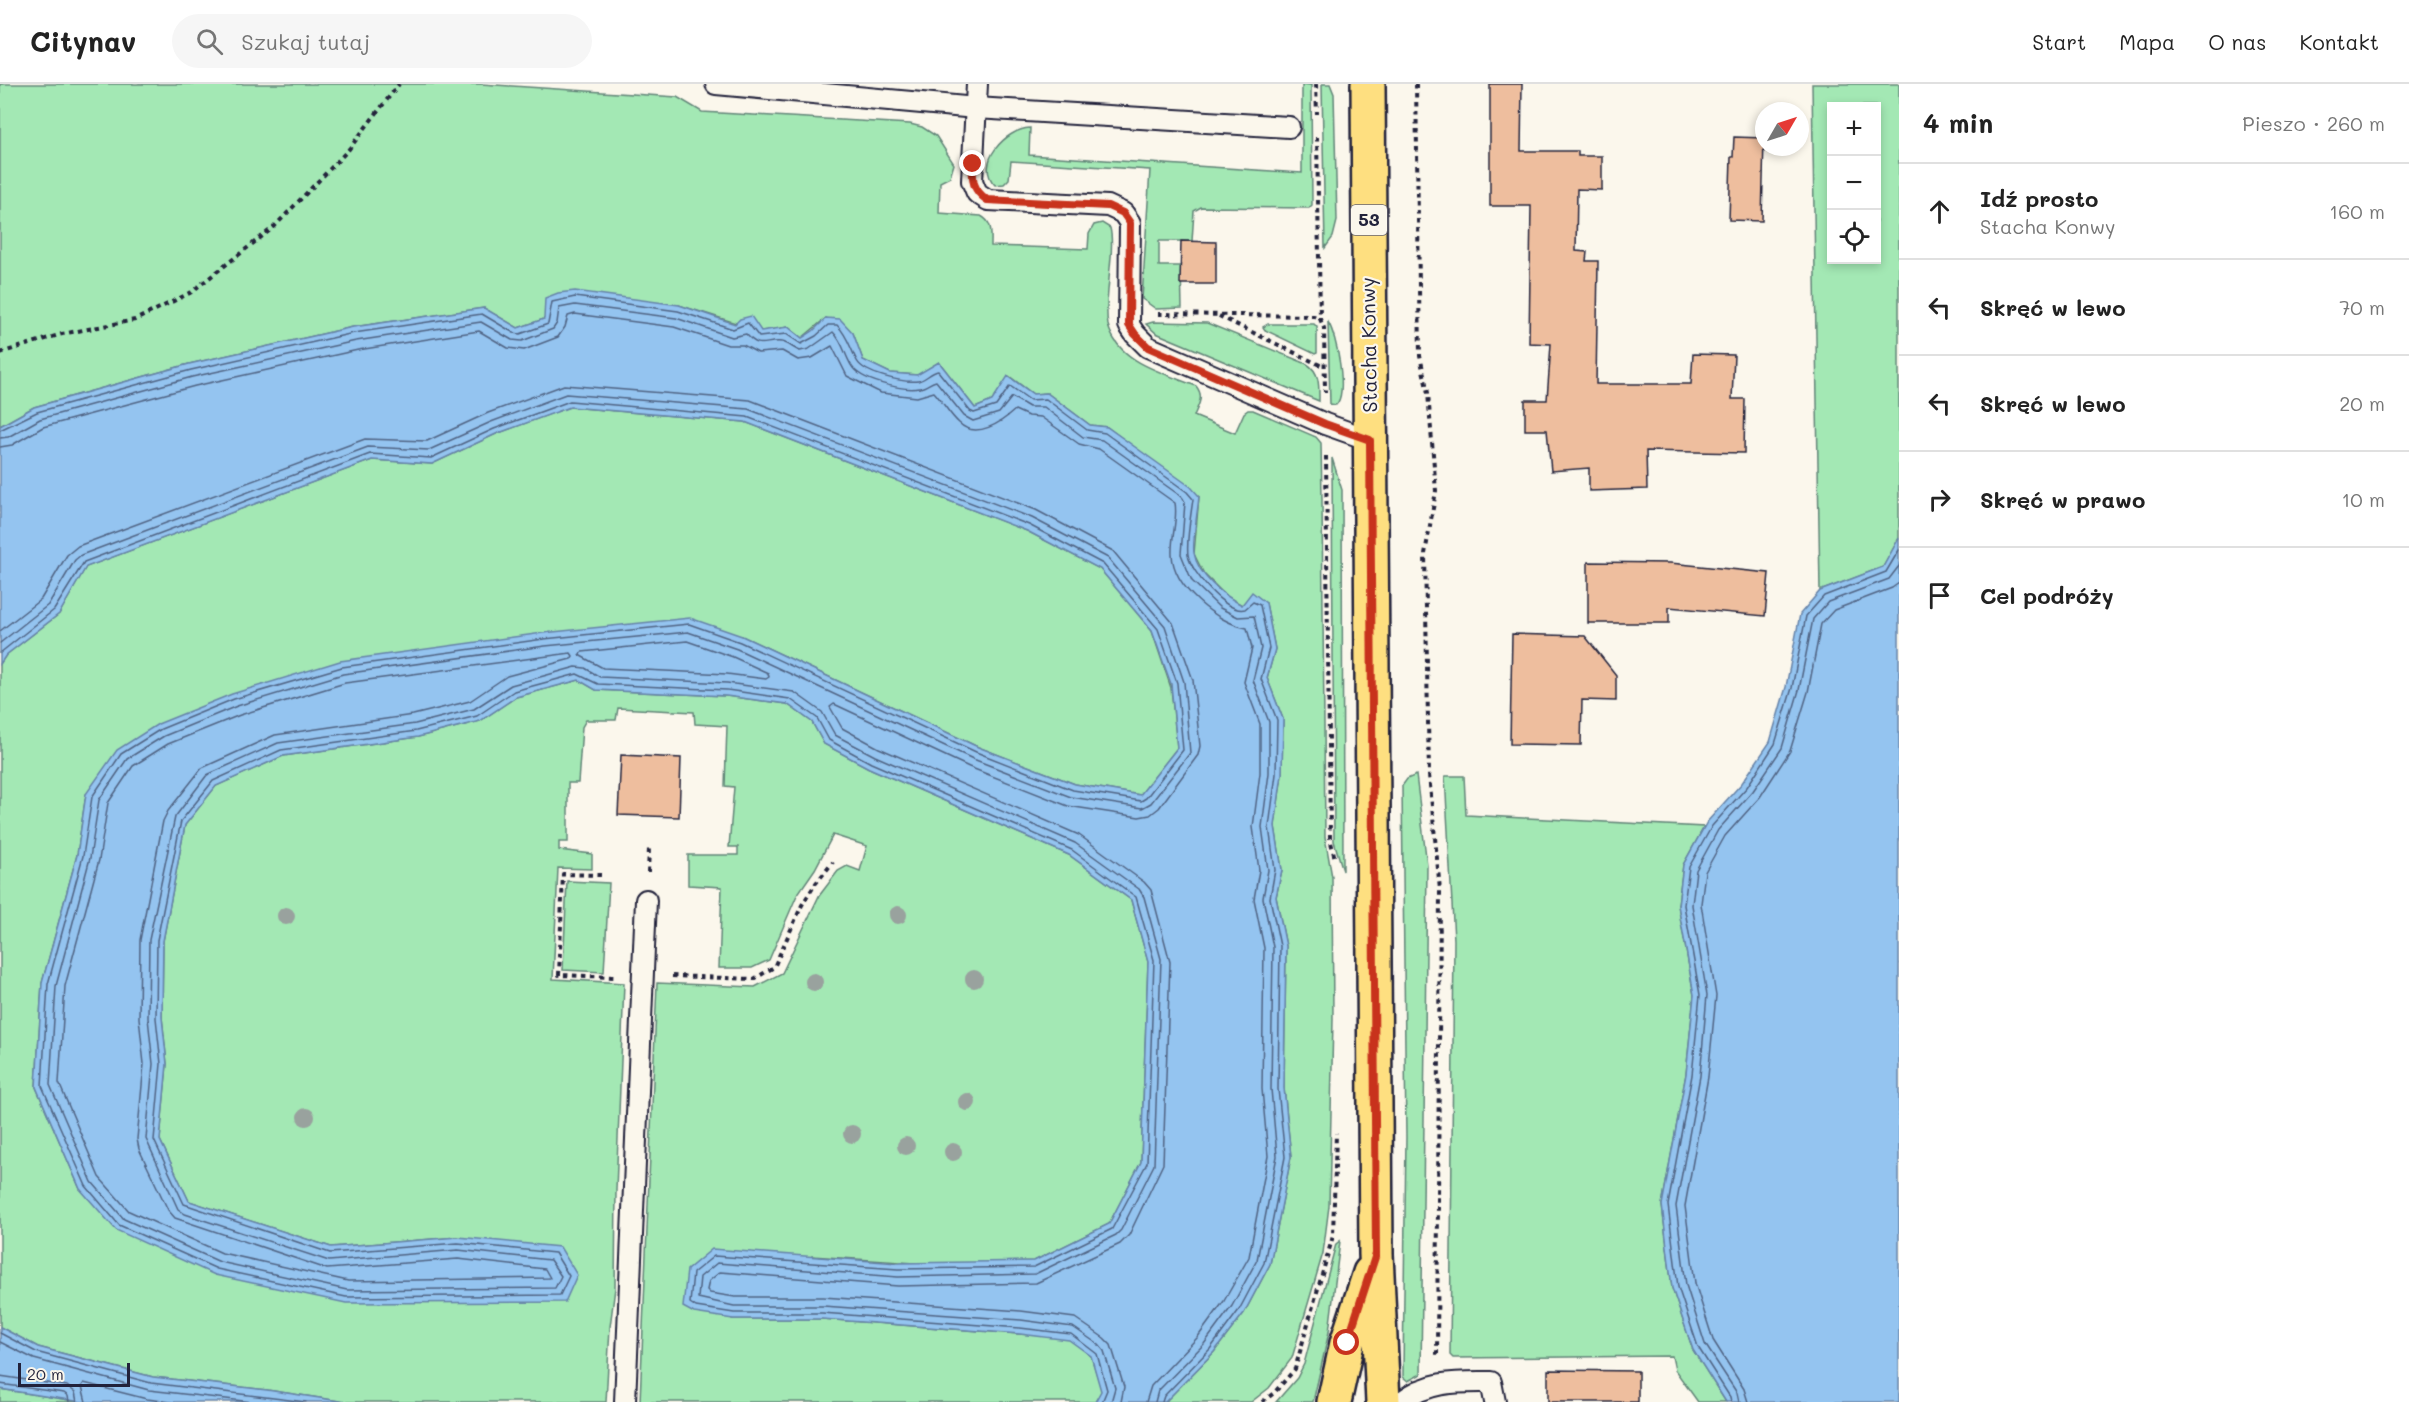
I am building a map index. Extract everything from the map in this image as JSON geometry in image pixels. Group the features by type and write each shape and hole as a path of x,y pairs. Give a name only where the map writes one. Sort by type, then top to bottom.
{"main road":[{"name":"Stacha Konwy","path":"1368,84 1376,1254 1383,1402"},
{"name":"Stacha Konwy","path":"1334,1402 1347,1343 1376,1254"}],"lane":[{"path":"716,84 976,108 1289,127"},
{"path":"977,84 972,181 977,193 987,200 1108,206 1123,213 1130,223 1131,240 1127,313 1129,325 1148,347 1325,424 1370,440"},
{"path":"625,1402 646,900"},
{"path":"1401,1402 1418,1390 1435,1384 1491,1382 1495,1402"}],"path":[{"path":"0,352 62,334 135,320 190,293 274,227 349,149 399,84"},
{"path":"1316,84 1317,119"},
{"path":"1416,84 1420,356 1428,393 1436,491 1425,554 1429,775 1440,890 1435,1384"},
{"path":"1317,130 1320,319 1324,328 1330,838 1336,865"},
{"path":"1127,313 1314,316 1320,319"},
{"path":"1216,314 1324,367"},
{"path":"601,875 563,874 559,975 754,979 774,967 802,905 816,882 833,862"},
{"path":"1262,1402 1274,1393 1295,1369 1333,1236 1336,1122"}],"green space":[{"path":"0,84 481,84 677,97 702,112 910,124 922,127 936,136 954,164 950,177 940,182 939,213 981,216 989,225 991,246 1088,249 1089,234 1094,225 1102,223 1110,228 1112,247 1107,314 1113,338 1121,349 1144,365 1196,386 1200,397 1194,416 1235,433 1244,413 1253,410 1316,437 1321,443 1325,837 1332,877 1333,1019 1329,1206 1323,1253 1292,1358 1269,1388 1251,1402 1165,1402 1214,1352 1244,1313 1270,1264 1291,1157 1284,1088 1286,946 1276,897 1282,870 1275,826 1282,774 1283,719 1267,678 1275,649 1266,603 1242,605 1226,596 1204,574 1194,554 1199,496 1107,427 1090,425 1047,393 1033,394 1009,376 992,401 975,408 939,362 918,375 890,373 863,360 853,333 826,318 802,338 788,327 761,331 679,305 544,319 518,328 484,308 353,327 189,364 34,407 0,426"},
{"path":"1302,84 1311,85 1312,205 1309,208 1201,207 1194,211 1192,241 1159,241 1159,266 1181,266 1182,308 1156,309 1142,299 1150,170 1011,161 1009,179 1004,184 995,185 989,176 988,167 996,149 1011,134 1030,128 1029,155 1302,173"},
{"path":"1322,84 1330,84 1334,94 1337,221 1333,237 1325,248"},
{"path":"1812,84 1899,84 1899,538 1883,567 1820,591"},
{"path":"1153,322 1207,323 1307,364 1317,375 1319,401 1156,333 1146,324"},
{"path":"1328,322 1335,339 1340,364 1341,389 1336,405 1330,404"},
{"path":"1268,324 1314,324 1317,327 1317,353 1265,330 1263,327"},
{"path":"569,407 745,422 1027,531 1100,569 1152,631 1171,688 1177,748 1140,795 1075,784 978,747 742,636 86,794 77,855 42,983 36,1087 80,1189 446,1301 541,1302 458,1237 331,1247 189,1201 160,1140 167,1064 162,1017 163,941 185,825 216,786 283,756 418,737 480,721 516,697 579,680 596,690 726,696 787,704 812,722 824,744 869,768 1069,855 1131,900 1148,962 1141,1162 1109,1224 1034,1261 930,1264 812,1256 733,1319 822,1319 1070,1338 1091,1356 1102,1391 1095,1402 640,1402 657,983 755,987 782,973 819,896 838,871 847,866 860,871 867,846 833,835 815,869 797,895 769,960 752,968 719,968 722,887 688,885 688,855 738,855 738,847 729,847 734,787 725,786 727,726 695,724 694,712 618,708 616,720 586,720 582,727 578,783 568,783 568,842 559,842 559,850 592,854 592,869 558,868 553,979 624,983 616,1190 615,1288 610,1327 606,1402 346,1402 153,1377 38,1347 0,1327 0,664 6,655 59,614 86,567 372,460 432,464 496,434"},
{"path":"1332,458 1342,490 1343,871 1334,841"},
{"path":"1416,775 1427,865 1421,1374 1408,1381 1403,1377 1406,1137 1402,786 1407,779"},
{"path":"1445,776 1464,776 1466,815 1704,827 1683,865 1678,905 1694,995 1686,1074 1662,1205 1672,1288 1693,1350 1726,1402 1698,1402 1675,1370 1672,1356 1453,1358 1450,1355 1454,940"},
{"path":"567,881 609,883 604,972 563,970"},
{"path":"1340,1241 1329,1332 1313,1402 1276,1402 1297,1378 1304,1364 1336,1244"},
{"path":"0,1389 82,1402 0,1402"}],"water":[{"path":"575,291 679,305 735,324 740,319 751,316 761,331 788,327 802,338 826,318 840,319 853,333 863,360 890,373 917,375 939,362 975,408 992,401 1008,376 1033,394 1047,393 1090,425 1107,427 1191,487 1199,496 1194,553 1206,577 1227,596 1242,605 1252,592 1266,603 1275,649 1267,678 1283,719 1282,774 1275,826 1282,870 1276,897 1286,946 1284,1088 1291,1157 1270,1264 1244,1313 1214,1352 1165,1402 1095,1402 1101,1391 1091,1356 1069,1340 1020,1334 822,1319 733,1319 694,1313 683,1307 687,1270 712,1249 898,1263 1034,1261 1109,1224 1141,1162 1148,962 1131,900 1069,855 869,768 824,744 812,722 787,704 726,696 596,690 579,680 516,697 480,721 418,737 283,756 216,786 185,825 163,941 162,1017 167,1064 160,1140 189,1201 331,1247 458,1237 560,1247 577,1275 565,1302 346,1303 215,1275 116,1230 80,1189 36,1087 42,983 77,855 86,794 117,750 158,724 232,694 340,661 543,633 690,618 742,636 978,747 1075,784 1140,795 1177,748 1171,684 1152,631 1100,569 1027,531 745,422 570,407 496,434 432,464 372,460 86,567 59,614 6,655 0,664 0,426 34,407 189,364 353,327 484,308 518,328 544,319 545,298 558,293"},
{"path":"1899,538 1899,1402 1726,1402 1693,1350 1672,1288 1662,1205 1686,1074 1694,995 1678,905 1683,865 1707,822 1742,783 1770,742 1786,687 1800,614 1820,591 1883,567"},
{"path":"0,1327 38,1347 153,1377 346,1402 82,1402 0,1389"}],"building":[{"path":"1490,84 1522,84 1521,151 1578,151 1578,156 1602,156 1602,190 1577,189 1576,251 1587,252 1586,261 1598,261 1596,384 1691,384 1693,354 1734,355 1732,399 1745,399 1744,453 1646,451 1647,489 1589,491 1589,468 1551,471 1547,430 1525,430 1525,400 1547,400 1551,344 1529,343 1531,206 1490,206"},
{"path":"1734,137 1755,138 1755,156 1764,156 1762,221 1729,220 1731,157 1733,157"},
{"path":"1181,241 1216,242 1216,284 1180,284"},
{"path":"1588,562 1670,563 1769,573 1765,616 1669,607 1669,623 1588,623"},
{"path":"1512,634 1585,636 1616,675 1616,701 1582,700 1581,745 1510,744"},
{"path":"621,755 681,758 679,817 618,815"},
{"path":"1548,1370 1638,1371 1638,1402 1548,1402"}],"route":[{"path":"973,164 972,181 977,193 987,200 1108,206 1123,213 1130,223 1131,240 1127,313 1129,325 1148,347 1325,424 1370,440 1376,1254 1347,1343"}]}
